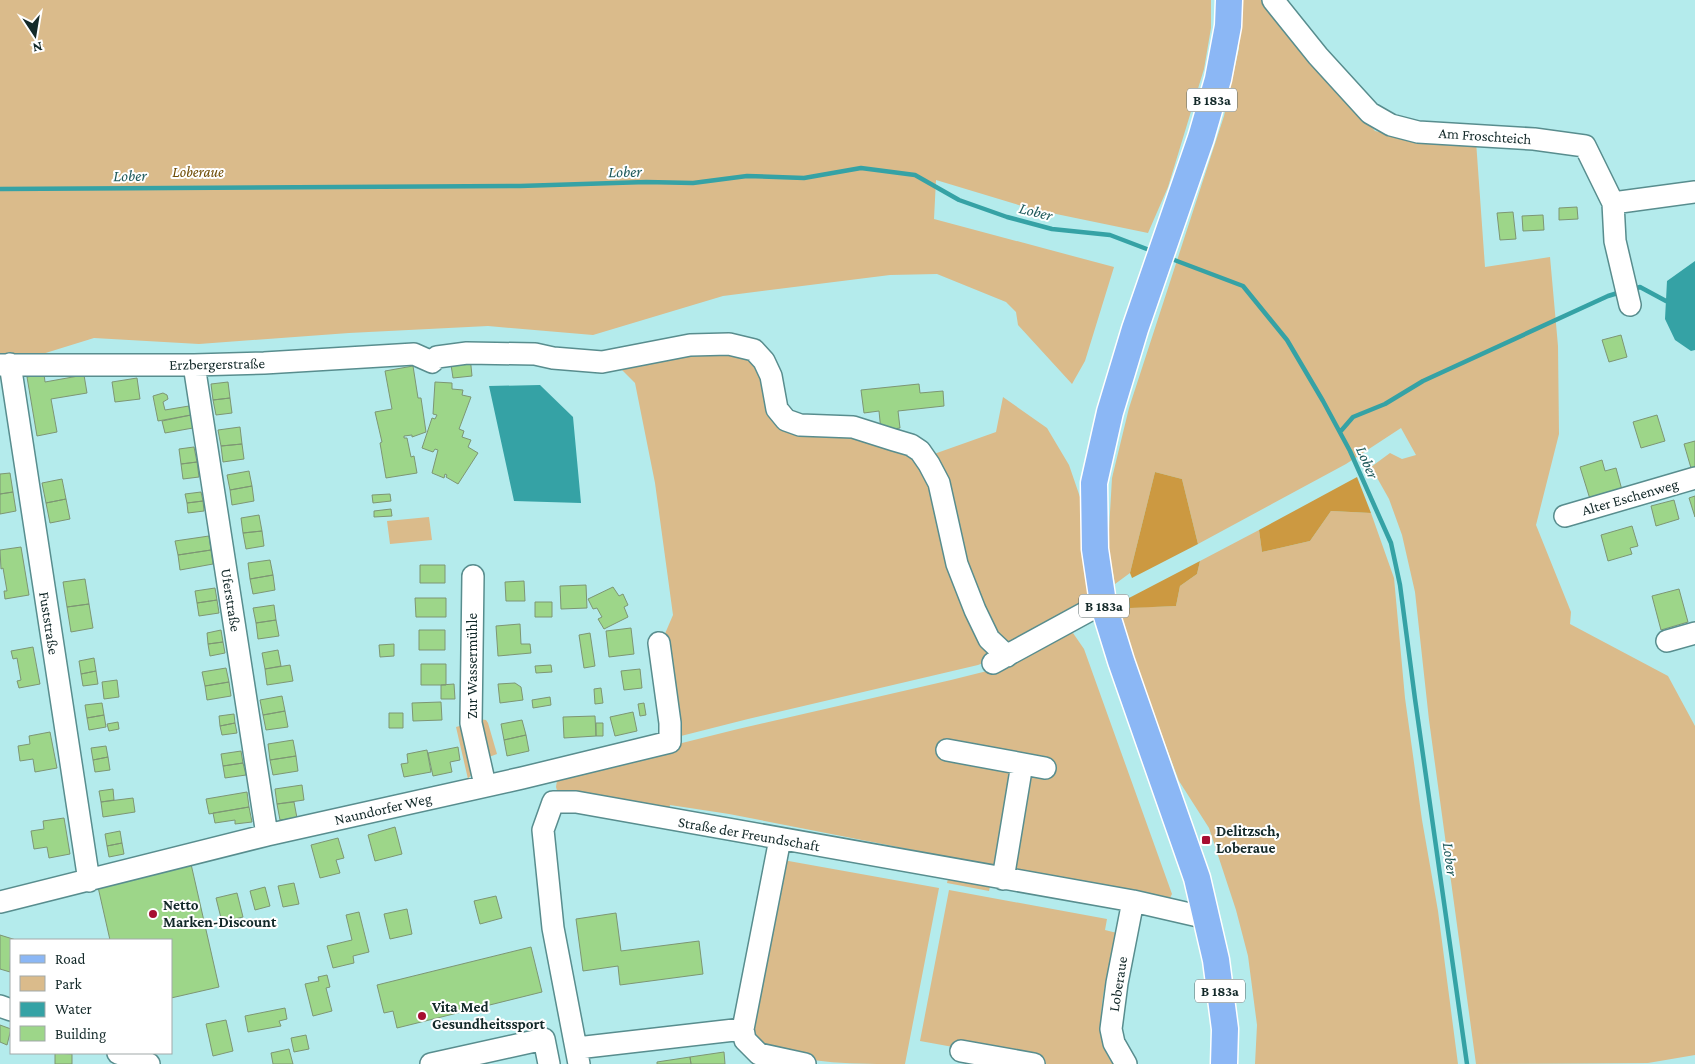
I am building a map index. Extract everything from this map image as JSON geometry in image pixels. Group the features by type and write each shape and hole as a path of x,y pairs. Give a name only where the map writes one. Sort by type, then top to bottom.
{"main road":[{"name":"B 183a","path":"1224,1064 1225,1029 1216,960 1197,878 1121,661 1103,603 1095,549 1094,483 1110,412 1150,285 1201,138 1218,78 1228,26 1229,0"}],"street":[{"name":"Am Froschteich","path":"1273,0 1318,56 1370,113 1391,125 1418,132 1534,138 1585,146 1613,203 1615,242 1628,296"},
{"path":"1613,203 1695,192"},
{"name":"Erzbergerstraße","path":"5,364 194,365 414,354 432,362 437,357 477,353 535,354 554,358 602,362 690,345 730,344 754,350 764,361 771,376 777,410 786,420 800,425 853,427 911,446 920,451 930,464 939,483 957,564 979,618 1000,660 1103,603"},
{"name":"Fuststraße","path":"5,364 89,881"},
{"name":"Uferstraße","path":"194,365 267,835"},
{"name":"Alter Eschenweg","path":"1565,516 1695,478"},
{"name":"Zur Wassermühle","path":"473,576 471,723 485,785"},
{"path":"1667,641 1695,633"},
{"name":"Naundorfer Weg","path":"0,902 267,835 522,778 670,742 670,723 659,643"},
{"path":"947,750 1045,768"},
{"path":"1003,879 1022,764"},
{"name":"Straße der Freundschaft","path":"578,1056 554,928 543,830 553,802 576,802 1133,901 1207,918"},
{"path":"780,839 743,1029 745,1040 758,1054 805,1064"},
{"name":"Loberaue","path":"1126,1064 1114,1043 1111,1029 1117,983 1133,901"},
{"path":"578,1056 743,1029"},
{"path":"431,1064 544,1039 549,1064"},
{"path":"961,1051 1034,1064"},
{"path":"121,1054 148,1064"}],"green space":[{"name":"Loberaue","path":"0,0 1211,0 1211,28 1204,69 1168,187 1148,233 1032,209 936,180 934,219 1114,267 1085,361 1072,384 1018,325 1016,312 1006,302 937,274 890,275 723,296 593,335 488,326 349,333 199,344 94,338 10,364 0,365"},
{"path":"1238,0 1263,0 1375,131 1432,143 1476,141 1485,267 1550,257 1558,346 1559,434 1536,525 1571,612 1570,624 1668,676 1695,726 1695,1055 1648,1063 1476,1064 1429,720 1415,592 1402,535 1389,499 1371,467 1390,453 1402,459 1416,455 1401,428 1346,464 1198,544 1182,479 1155,472 1130,573 1115,584 1108,547 1112,478 1129,408 1224,116 1239,48"},
{"path":"694,348 757,359 772,409 849,432 934,454 996,432 1003,397 1047,428 1069,465 1081,500 1083,551 1091,597 1078,608 995,658 978,665 681,736 676,732 664,636 673,615 655,483 635,383 619,367"},
{"path":"1331,511 1371,513 1394,578 1405,698 1422,820 1438,911 1458,1064 1255,1064 1257,1025 1248,956 1236,910 1209,828 1179,781 1134,661 1118,608 1176,606 1180,586 1197,574 1200,561 1259,530 1262,552 1310,541"},
{"path":"429,517 432,540 390,544 387,521"},
{"path":"1073,633 1084,649 1172,894 1169,900 729,814 670,805 668,814 558,794 556,787 558,774 738,729 1007,666 1048,642"},
{"path":"479,719 486,720 488,723 497,754 489,757"},
{"path":"467,724 475,770 468,779 456,727"},
{"path":"783,860 939,888 905,1064 831,1062 795,1057 759,1048 750,1025"},
{"path":"949,874 991,882 989,891 947,883"},
{"path":"949,890 1107,919 1105,930 1117,933 1106,982 1101,1018 1102,1035 1106,1051 1113,1064 1047,1064 920,1041"}],"shaded area":[{"path":"1155,472 1182,479 1198,544 1132,578 1130,573"},
{"path":"1357,477 1371,513 1331,511 1310,541 1262,552 1259,530"},
{"path":"1200,561 1197,574 1180,586 1176,606 1130,608 1129,598"}],"water":[{"path":"1695,261 1695,350 1691,351 1675,340 1665,319 1667,281"},
{"path":"540,385 573,417 581,503 514,501 489,386"}],"building":[{"path":"1577,207 1578,219 1559,220 1559,208"},
{"path":"1513,212 1516,239 1500,240 1497,213"},
{"path":"1543,215 1544,230 1523,231 1522,216"},
{"path":"1621,335 1627,357 1609,362 1602,340"},
{"path":"470,356 472,376 453,378 450,358"},
{"path":"413,366 418,398 421,398 426,432 412,437 412,435 404,436 404,438 407,438 411,457 414,456 417,473 386,478 380,443 382,442 375,412 392,409 385,371"},
{"path":"44,374 45,382 84,375 87,393 51,399 57,432 37,436 27,377"},
{"path":"137,378 140,399 115,402 112,382"},
{"path":"228,382 230,398 213,400 211,384"},
{"path":"435,382 452,383 452,389 463,390 462,395 471,397 459,429 464,431 462,437 471,440 468,447 478,453 458,484 446,477 447,475 445,474 444,478 432,473 438,450 435,449 433,452 422,448 432,418 435,419 437,415 433,414"},
{"path":"919,384 920,393 943,391 944,406 898,411 900,428 881,431 879,411 864,413 861,390"},
{"path":"163,393 167,395 168,399 163,402 165,410 189,406 191,415 158,421 153,396"},
{"path":"230,398 232,413 216,415 213,400"},
{"path":"191,415 193,428 165,433 162,421"},
{"path":"1657,415 1665,441 1641,448 1633,422"},
{"path":"240,427 242,444 221,446 218,430"},
{"path":"1695,441 1695,467 1691,468 1684,444"},
{"path":"242,444 244,459 223,462 221,446"},
{"path":"194,447 197,462 181,464 179,449"},
{"path":"1602,460 1605,471 1616,468 1622,490 1590,499 1580,467"},
{"path":"197,462 199,477 183,479 181,464"},
{"path":"249,471 252,486 230,490 227,475"},
{"path":"10,473 13,492 0,494 0,474"},
{"path":"62,479 66,499 46,503 42,483"},
{"path":"252,486 254,501 232,505 230,490"},
{"path":"13,492 16,511 0,514 0,494"},
{"path":"201,492 203,501 187,503 185,494"},
{"path":"390,494 391,501 373,503 372,495"},
{"path":"1695,496 1695,517 1689,498"},
{"path":"66,499 70,519 50,523 46,503"},
{"path":"1674,500 1679,519 1656,526 1651,506"},
{"path":"203,501 204,511 188,513 187,503"},
{"path":"391,509 392,516 374,517 374,511"},
{"path":"259,515 262,531 243,533 241,518"},
{"path":"1632,526 1638,546 1630,548 1632,554 1608,561 1601,535"},
{"path":"262,531 264,546 246,549 243,533"},
{"path":"209,536 211,550 178,555 175,541"},
{"path":"21,547 29,595 5,599 4,591 7,591 3,568 1,569 0,550"},
{"path":"211,550 213,564 180,570 178,555"},
{"path":"270,560 273,575 250,579 248,563"},
{"path":"420,565 445,565 445,583 420,583"},
{"path":"273,575 275,590 253,594 250,579"},
{"path":"85,579 89,604 67,607 63,582"},
{"path":"524,581 525,601 506,601 505,582"},
{"path":"586,585 587,608 561,609 560,586"},
{"path":"613,587 619,596 623,594 628,605 624,607 628,617 604,629 598,619 602,617 597,608 593,609 588,599"},
{"path":"215,588 217,600 197,603 195,591"},
{"path":"1679,589 1688,622 1661,630 1652,596"},
{"path":"415,598 446,598 446,617 416,617"},
{"path":"217,600 219,613 199,616 197,603"},
{"path":"535,602 552,602 552,617 535,617"},
{"path":"89,604 93,628 71,632 67,607"},
{"path":"274,605 276,620 256,623 253,608"},
{"path":"276,620 279,636 258,639 256,623"},
{"path":"520,624 521,644 530,644 531,653 498,656 496,626"},
{"path":"631,628 634,654 609,657 606,631"},
{"path":"221,630 223,642 208,644 207,633"},
{"path":"419,630 445,630 445,650 419,650"},
{"path":"590,633 595,666 584,668 579,635"},
{"path":"223,642 225,653 210,656 208,644"},
{"path":"394,644 394,656 380,657 379,645"},
{"path":"33,647 40,684 19,688 17,681 21,680 17,658 13,659 11,651"},
{"path":"278,650 281,666 265,669 262,653"},
{"path":"94,658 96,671 81,674 79,661"},
{"path":"421,664 446,664 446,685 421,685"},
{"path":"290,665 293,681 267,685 265,669"},
{"path":"551,665 552,672 536,673 535,666"},
{"path":"226,668 229,682 205,686 202,672"},
{"path":"640,669 642,688 624,690 621,671"},
{"path":"96,671 98,684 83,686 81,674"},
{"path":"117,680 119,697 104,699 102,682"},
{"path":"229,682 231,696 207,700 205,686"},
{"path":"515,683 521,687 523,700 500,703 498,684"},
{"path":"454,684 455,699 441,699 441,685"},
{"path":"601,688 603,703 595,704 594,689"},
{"path":"282,696 285,711 263,715 260,700"},
{"path":"550,697 551,705 533,708 532,700"},
{"path":"441,702 442,720 413,721 412,703"},
{"path":"102,703 104,715 87,718 85,705"},
{"path":"644,703 646,715 640,716 638,704"},
{"path":"285,711 288,727 266,730 263,715"},
{"path":"633,712 637,731 615,736 610,717"},
{"path":"389,713 403,713 403,728 389,728"},
{"path":"234,714 235,723 220,726 219,716"},
{"path":"104,715 106,727 89,730 87,718"},
{"path":"595,716 596,736 564,738 563,717"},
{"path":"522,720 526,735 504,740 501,724"},
{"path":"118,722 119,729 109,731 107,724"},
{"path":"235,723 237,733 222,735 220,726"},
{"path":"596,723 603,723 603,736 596,736"},
{"path":"50,732 57,768 35,772 33,759 20,761 18,746 30,744 29,736"},
{"path":"526,735 529,751 507,756 504,740"},
{"path":"293,740 296,756 270,760 268,744"},
{"path":"106,746 108,757 93,760 91,748"},
{"path":"458,747 460,760 450,762 452,772 433,776 428,753"},
{"path":"427,750 431,772 404,777 401,764 408,763 407,754"},
{"path":"241,751 243,763 223,766 221,754"},
{"path":"296,756 298,771 273,775 270,760"},
{"path":"108,757 110,770 95,772 93,760"},
{"path":"243,763 246,775 225,778 223,766"},
{"path":"302,785 304,800 277,804 275,789"},
{"path":"113,789 114,800 101,802 99,791"},
{"path":"247,792 249,807 209,814 206,799"},
{"path":"133,798 135,812 103,817 101,802"},
{"path":"294,802 297,818 280,820 277,804"},
{"path":"249,807 252,822 235,824 235,820 215,823 213,813"},
{"path":"64,818 70,854 49,858 47,847 34,849 31,831 44,829 43,821"},
{"path":"395,827 402,854 375,861 368,835"},
{"path":"120,831 122,843 107,846 105,834"},
{"path":"338,838 344,858 336,860 340,873 320,878 311,845"},
{"path":"122,843 124,854 109,857 107,846"},
{"name":"Netto Marken-Discount","path":"191,864 219,987 172,998 172,939 110,939 98,887"},
{"path":"294,883 299,904 283,907 278,886"},
{"path":"265,887 270,906 255,910 250,891"},
{"path":"237,893 243,917 222,922 216,898"},
{"path":"496,896 502,918 480,924 474,901"},
{"path":"407,909 412,934 390,939 384,914"},
{"path":"359,912 369,952 353,956 354,963 333,968 327,946 352,940 346,915"},
{"path":"616,913 621,951 699,941 703,974 620,985 618,966 583,971 576,919"},
{"path":"0,935 13,939 10,939 10,972 0,969"},
{"path":"531,947 542,992 397,1028 393,1011 384,1013 377,985"},
{"path":"327,975 330,987 326,988 332,1011 313,1016 305,984 319,981 318,977"},
{"path":"285,1008 287,1019 279,1021 281,1026 248,1032 245,1016"},
{"path":"226,1020 233,1051 213,1056 206,1024"},
{"path":"0,1025 10,1029 10,1033 7,1045 0,1042"},
{"path":"306,1035 309,1049 294,1052 291,1038"},
{"path":"289,1049 293,1064 273,1064 271,1053"},
{"path":"724,1052 725,1064 691,1064 690,1057"},
{"path":"55,1054 72,1054 72,1064 55,1064"},
{"path":"690,1057 691,1064 657,1064 657,1062"}],"waterway":[{"name":"Lober","path":"0,189 520,186 646,182 693,183 747,176 804,178 861,168 915,175 959,200 1007,217 1052,229 1110,235 1152,251"},
{"name":"Lober","path":"1169,258 1243,286 1287,340 1350,451 1391,543 1400,585 1467,1064"},
{"path":"1631,290 1640,287 1666,301"},
{"path":"1340,432 1353,417 1385,404 1423,381 1608,296 1621,292"}],"place":[{"name":"Delitzsch, Loberaue","path":"1206,840"},
{"name":"Netto Marken-Discount","path":"153,914"},
{"name":"Vita Med Gesundheitssport","path":"422,1016"}]}
